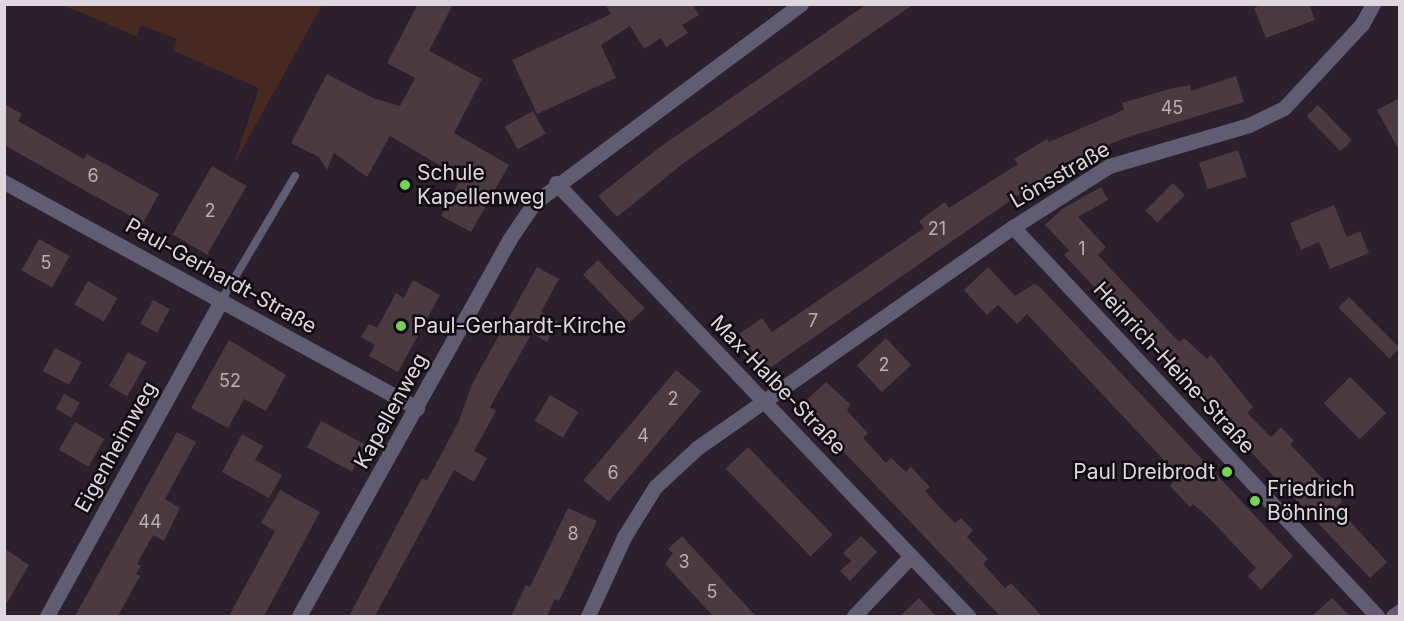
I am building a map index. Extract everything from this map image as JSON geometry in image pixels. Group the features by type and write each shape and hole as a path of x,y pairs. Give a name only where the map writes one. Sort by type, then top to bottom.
{"street":[{"name":"Kapellenweg","path":"300,616 509,240 534,203 556,183 801,4"},
{"name":"Lönsstraße","path":"588,616 624,537 655,487 697,448 1013,226 1109,166 1249,125 1284,108 1362,24 1374,4"},
{"name":"Paul-Gerhardt-Straße","path":"4,182 222,298 417,408"},
{"name":"Max-Halbe-Straße","path":"556,183 968,616"},
{"name":"Heinrich-Heine-Straße","path":"1013,226 1377,616"},
{"name":"Eigenheimweg","path":"47,616 222,298"},
{"path":"854,616 911,556"},
{"path":"1393,616 1400,611"}],"lane":[{"path":"222,298 295,176"}],"shaded area":[{"path":"63,5 322,5 233,166 259,88 174,51 177,39 141,25 136,36"}],"building":[{"path":"418,4 453,4 429,51 482,79 454,133 509,165 471,232 441,216 461,178 390,136 367,177 334,153 327,170 319,157 291,143 327,74 373,98 400,106 415,78 387,63"},
{"path":"605,4 692,4 699,15 682,25 688,33 666,47 661,38 644,49 630,26 601,45 616,78 537,114 512,60 611,14"},
{"path":"867,4 914,4 685,162 617,217 598,196 660,147"},
{"path":"1263,4 1309,4 1315,20 1266,38 1254,8"},
{"path":"1236,76 1244,102 1125,138 1063,164 767,370 739,334 762,318 772,332 924,228 919,221 945,202 949,208 1018,164 1014,159 1047,139 1049,142 1117,113 1124,109 1122,103 1190,85 1191,91"},
{"path":"1400,98 1400,152 1377,110"},
{"path":"4,104 22,114 18,121 84,159 87,154 159,194 143,223 4,145"},
{"path":"1318,105 1352,140 1341,151 1306,116"},
{"path":"533,111 546,134 518,149 505,127"},
{"path":"1238,150 1247,177 1208,189 1199,163"},
{"path":"212,166 247,186 207,254 172,234"},
{"path":"1173,183 1185,195 1157,223 1145,211"},
{"path":"1101,187 1108,200 1078,217 1106,247 1098,255 1179,342 1184,338 1207,359 1211,355 1253,407 1247,413 1271,437 1281,427 1294,441 1290,444 1340,497 1342,502 1337,507 1387,562 1370,578 1064,255 1069,250 1045,225 1062,209"},
{"path":"1334,205 1347,237 1360,231 1369,253 1330,269 1319,242 1301,250 1290,223"},
{"path":"39,239 70,256 52,287 22,270"},
{"path":"598,260 645,308 629,323 583,275"},
{"path":"537,267 559,279 541,312 558,321 547,342 532,333 490,407 496,411 474,451 487,458 474,482 454,470 375,616 349,616 422,478 427,481 459,421 472,384"},
{"path":"988,267 1015,296 1034,284 1040,287 1293,556 1261,590 1248,576 1256,568 1211,520 1193,504 1190,507 1170,486 1178,475 1027,314 1017,324 998,305 987,315 964,290"},
{"name":"Paul-Gerhardt-Kirche","path":"413,280 440,295 398,372 369,356 375,345 361,337 369,324 377,328 396,293 404,298"},
{"path":"88,281 117,298 104,321 74,304"},
{"path":"1349,297 1400,348 1389,359 1338,308"},
{"path":"153,300 170,309 157,333 140,324"},
{"path":"886,338 911,365 882,392 857,365"},
{"path":"229,340 286,375 266,411 244,399 228,428 191,408"},
{"path":"55,348 81,362 69,385 43,371"},
{"path":"128,352 146,362 127,396 109,386"},
{"path":"676,370 701,391 609,502 583,480"},
{"path":"1350,377 1386,413 1360,439 1324,403"},
{"path":"826,382 850,404 847,411 868,433 863,438 886,463 891,458 906,472 911,467 930,487 925,491 945,513 955,523 961,518 973,530 967,537 988,559 983,564 1005,588 1011,583 1042,616 1000,616 800,406"},
{"path":"64,394 80,403 72,418 56,409"},
{"path":"550,395 578,412 563,438 535,421"},
{"path":"321,421 366,445 352,471 307,447"},
{"path":"75,422 104,439 88,467 59,450"},
{"path":"177,432 196,442 165,499 180,508 164,541 153,535 137,564 141,566 136,574 140,576 118,616 75,616"},
{"path":"242,434 263,446 255,460 282,475 269,498 222,472"},
{"path":"748,447 833,535 810,556 726,469"},
{"path":"280,490 320,512 264,616 229,616 275,531 261,523"},
{"path":"568,508 597,521 559,601 555,599 547,616 511,616 526,585 530,587"},
{"path":"682,536 756,616 713,616 665,564 673,553 668,549"},
{"path":"861,536 877,552 850,581 840,571 851,561 843,553"},
{"path":"4,548 29,565 4,608"},
{"path":"919,598 936,616 900,616"},
{"path":"1332,598 1350,616 1312,616"}],"place":[{"name":"Schule Kapellenweg","path":"405,185"},
{"name":"Paul-Gerhardt-Kirche","path":"401,326"},
{"name":"Paul Dreibrodt","path":"1227,472"},
{"name":"Friedrich Böhning","path":"1255,501"}]}
